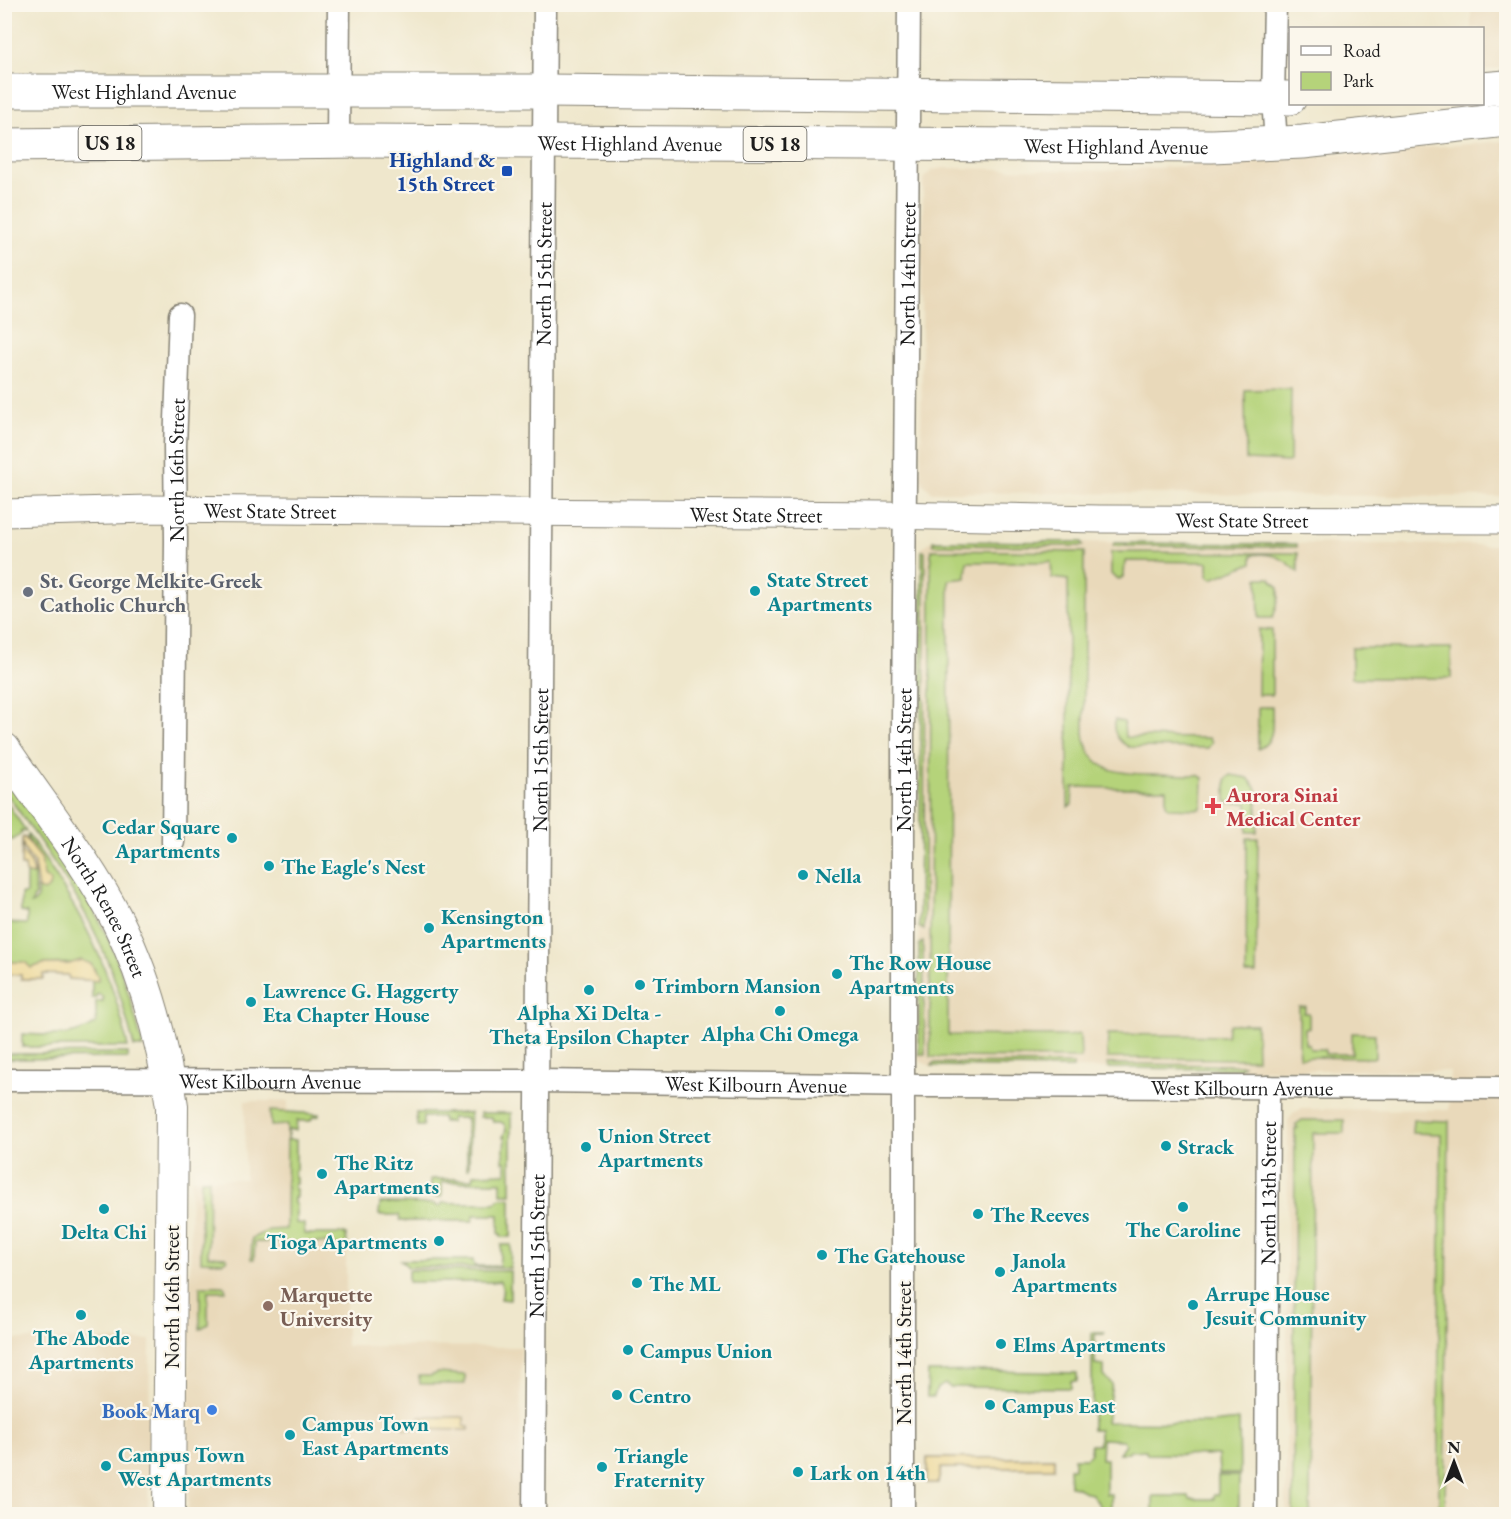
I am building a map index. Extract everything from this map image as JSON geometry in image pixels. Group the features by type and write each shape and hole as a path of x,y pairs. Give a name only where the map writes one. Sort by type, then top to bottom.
{"main road":[{"path":"1484,89 1506,87"},
{"name":"West Highland Avenue","path":"4,91 544,91 1282,98"},
{"name":"West Highland Avenue","path":"4,145 338,141 1212,146 1276,144 1506,120"},
{"name":"North Renee Street","path":"4,749 77,855 117,921 131,949 148,998 168,1080"},
{"name":"North 16th Street","path":"168,1080 172,1106 169,1515"}],"street":[{"path":"338,141 339,4"},
{"name":"North 15th Street","path":"534,1515 545,4"},
{"name":"North 14th Street","path":"903,1515 903,720 909,4"},
{"path":"1275,4 1282,98 1276,144"},
{"name":"North 16th Street","path":"173,842 175,446 180,315"},
{"name":"West State Street","path":"4,513 176,510 1099,519 1506,520"},
{"name":"West Kilbourn Avenue","path":"4,1080 538,1081 1506,1088"},
{"name":"North 13th Street","path":"1266,1515 1268,1087"}],"shaded area":[{"path":"1471,5 1506,5 1506,68 1484,70 1484,27 1471,27"},
{"path":"1506,141 1506,497 932,492 923,484 921,478 923,184 925,177 932,170 946,168 1106,171"},
{"name":"Aurora Sinai Medical Center","path":"931,541 1506,545 1506,1514 1286,1514 1288,1121 1293,1113 1301,1109 1449,1110 1450,1071 932,1067 920,1061 918,1056 921,556 922,548"},
{"name":"Marquette University","path":"245,1101 288,1101 287,1233 346,1234 346,1346 521,1347 520,1514 188,1514 191,1179 245,1179"},
{"path":"5,1339 150,1340 148,1514 5,1514"}],"green space":[{"path":"1291,389 1290,462 1246,460 1245,390"},
{"path":"933,541 1082,542 1083,546 933,545"},
{"path":"1114,543 1297,544 1297,547 1113,546"},
{"path":"931,550 1084,552 1084,733 1092,756 1107,768 1117,771 1139,774 1198,775 1203,778 1200,809 1168,808 1166,789 1073,787 1072,804 1068,807 1068,580 1052,578 1051,562 967,562 966,578 949,580 948,1035 1068,1036 1080,1034 1081,1058 930,1057"},
{"path":"922,551 925,551 924,930 919,927"},
{"path":"1111,552 1298,553 1298,572 1278,557 1259,554 1252,555 1252,563 1212,579 1208,576 1208,562 1125,561 1124,576 1120,579 1111,574"},
{"path":"1258,578 1270,578 1279,588 1279,598 1273,618 1259,618"},
{"path":"1259,629 1272,630 1272,695 1258,695"},
{"path":"1352,648 1451,648 1451,678 1352,678"},
{"path":"1258,707 1272,707 1272,731 1268,742 1258,749"},
{"path":"1115,720 1124,722 1125,737 1209,738 1212,742 1208,748 1129,747 1117,736 1114,729"},
{"path":"4,775 57,850 94,909 122,973 143,1047 134,1047 114,978 95,933 60,871 5,791"},
{"path":"1231,775 1248,778 1257,789 1257,832 1247,832 1247,803 1226,801 1226,779"},
{"path":"5,800 26,831 21,831 22,833 13,840 5,839"},
{"path":"28,834 90,935 112,988 128,1047 22,1047 24,1045 22,1034 60,1035 88,1028 96,1023 96,1001 103,1001 103,997 98,994 96,998 92,998 92,980 95,970 91,964 43,964 31,968 20,963 5,962 4,923 27,924 27,913 21,912 21,894 26,894 26,873 32,875 34,873 35,895 31,904 36,899 37,887 38,889 41,881 41,862 27,838"},
{"path":"1247,838 1258,838 1256,974 1246,974"},
{"path":"923,942 925,1054 919,1054 919,944"},
{"path":"1299,1007 1306,1007 1304,1013 1309,1013 1309,1028 1305,1028 1305,1044 1309,1044 1310,1049 1325,1049 1325,1054 1352,1054 1352,1033 1375,1034 1375,1058 1299,1057"},
{"path":"1230,1024 1256,1024 1257,1059 1107,1058 1108,1034 1227,1036"},
{"path":"128,1053 128,1058 4,1059 5,1054"},
{"path":"933,1063 1073,1064 1073,1068 932,1066"},
{"path":"1107,1064 1243,1065 1240,1069 1108,1068"},
{"path":"270,1111 319,1114 310,1121 297,1121 296,1130 288,1130 288,1140 296,1140 294,1189 296,1189 296,1197 294,1203 296,1204 296,1223 304,1224 304,1234 346,1234 347,1246 329,1246 329,1243 255,1242 254,1259 251,1259 252,1238 269,1230 286,1229 287,1125 271,1126"},
{"path":"416,1113 470,1113 469,1168 467,1168 467,1118 451,1118 451,1122 443,1122 442,1117 423,1117 423,1126 417,1126"},
{"path":"480,1113 511,1113 511,1194 501,1194 501,1182 442,1182 442,1197 435,1197 435,1191 431,1191 431,1179 473,1179 474,1174 506,1173 506,1162 503,1162 505,1125 501,1122 493,1122 492,1117 480,1117"},
{"path":"1302,1120 1344,1120 1344,1133 1313,1133 1310,1514 1293,1514 1295,1129 1298,1128 1295,1125"},
{"path":"1413,1120 1449,1121 1445,1514 1439,1513 1438,1433 1441,1134 1412,1133"},
{"path":"201,1179 209,1179 208,1256 226,1257 227,1259 223,1262 201,1261"},
{"path":"501,1198 511,1198 511,1237 501,1237 499,1234 499,1215 474,1215 473,1221 400,1221 399,1215 379,1215 380,1203 441,1206 442,1203 495,1203"},
{"path":"501,1245 511,1245 510,1268 408,1267 401,1260 473,1260 474,1266 499,1266"},
{"path":"408,1270 510,1271 510,1300 501,1299 503,1290 500,1281 408,1282"},
{"path":"200,1286 222,1286 226,1291 208,1291 208,1324 200,1329"},
{"path":"1092,1332 1104,1332 1104,1334 1095,1334 1095,1364 1104,1365 1104,1376 1112,1384 1106,1422 1210,1423 1239,1420 1240,1474 1219,1474 1218,1455 1147,1454 1146,1450 1119,1453 1125,1444 1123,1440 1102,1439 1101,1459 1106,1459 1106,1494 1111,1494 1111,1514 1104,1512 1092,1494 1070,1486 1069,1468 1074,1468 1074,1458 1086,1458 1091,1453 1091,1444 1099,1444 1099,1430 1092,1430"},
{"path":"928,1372 1077,1373 1077,1381 1071,1381 1071,1388 950,1387 945,1384 937,1388 934,1397 927,1397"},
{"path":"438,1373 465,1375 465,1384 420,1384 419,1376"},
{"path":"1218,1476 1239,1476 1239,1514 1158,1514 1153,1511 1153,1496 1214,1499 1214,1495 1218,1495"}],"sand":[{"path":"24,837 41,858 44,876 51,882 48,889 43,891 38,889 34,863 23,844 22,852 31,863 34,873 32,875 26,873 25,866 21,866 22,838"},
{"path":"81,960 91,964 98,981 69,979 68,975 43,974 43,979 21,979 21,975 5,974 5,962 25,962 31,968 43,964 69,964"},
{"path":"419,1417 464,1417 464,1425 469,1426 469,1430 404,1429 404,1421 410,1421 410,1425 418,1425"},
{"path":"927,1458 1054,1458 1054,1468 941,1468 938,1483 927,1483"}],"place":[{"name":"Highland & 15th Street","path":"507,171"},
{"name":"State Street Apartments","path":"755,591"},
{"name":"St. George Melkite-Greek Catholic Church","path":"28,592"},
{"name":"Aurora Sinai Medical Center","path":"1213,806"},
{"name":"Cedar Square Apartments","path":"232,838"},
{"name":"The Eagle's Nest","path":"269,866"},
{"name":"Nella","path":"803,875"},
{"name":"Kensington Apartments","path":"429,928"},
{"name":"The Row House Apartments","path":"837,974"},
{"name":"Trimborn Mansion","path":"640,985"},
{"name":"Alpha Xi Delta - Theta Epsilon Chapter","path":"589,990"},
{"name":"Lawrence G. Haggerty Eta Chapter House","path":"251,1002"},
{"name":"Alpha Chi Omega","path":"780,1011"},
{"name":"Strack","path":"1166,1146"},
{"name":"Union Street Apartments","path":"586,1147"},
{"name":"The Ritz Apartments","path":"322,1174"},
{"name":"The Caroline","path":"1183,1207"},
{"name":"Delta Chi","path":"104,1209"},
{"name":"The Reeves","path":"978,1214"},
{"name":"Tioga Apartments","path":"439,1241"},
{"name":"The Gatehouse","path":"822,1255"},
{"name":"Janola Apartments","path":"1000,1272"},
{"name":"The ML","path":"637,1283"},
{"name":"Arrupe House Jesuit Community","path":"1193,1305"},
{"name":"Marquette University","path":"268,1306"},
{"name":"The Abode Apartments","path":"81,1315"},
{"name":"Elms Apartments","path":"1001,1344"},
{"name":"Campus Union","path":"628,1350"},
{"name":"Centro","path":"617,1395"},
{"name":"Campus East","path":"990,1405"},
{"name":"Book Marq","path":"212,1410"},
{"name":"Campus Town East Apartments","path":"290,1435"},
{"name":"Campus Town West Apartments","path":"106,1466"},
{"name":"Triangle Fraternity","path":"602,1467"},
{"name":"Lark on 14th","path":"798,1472"}]}
